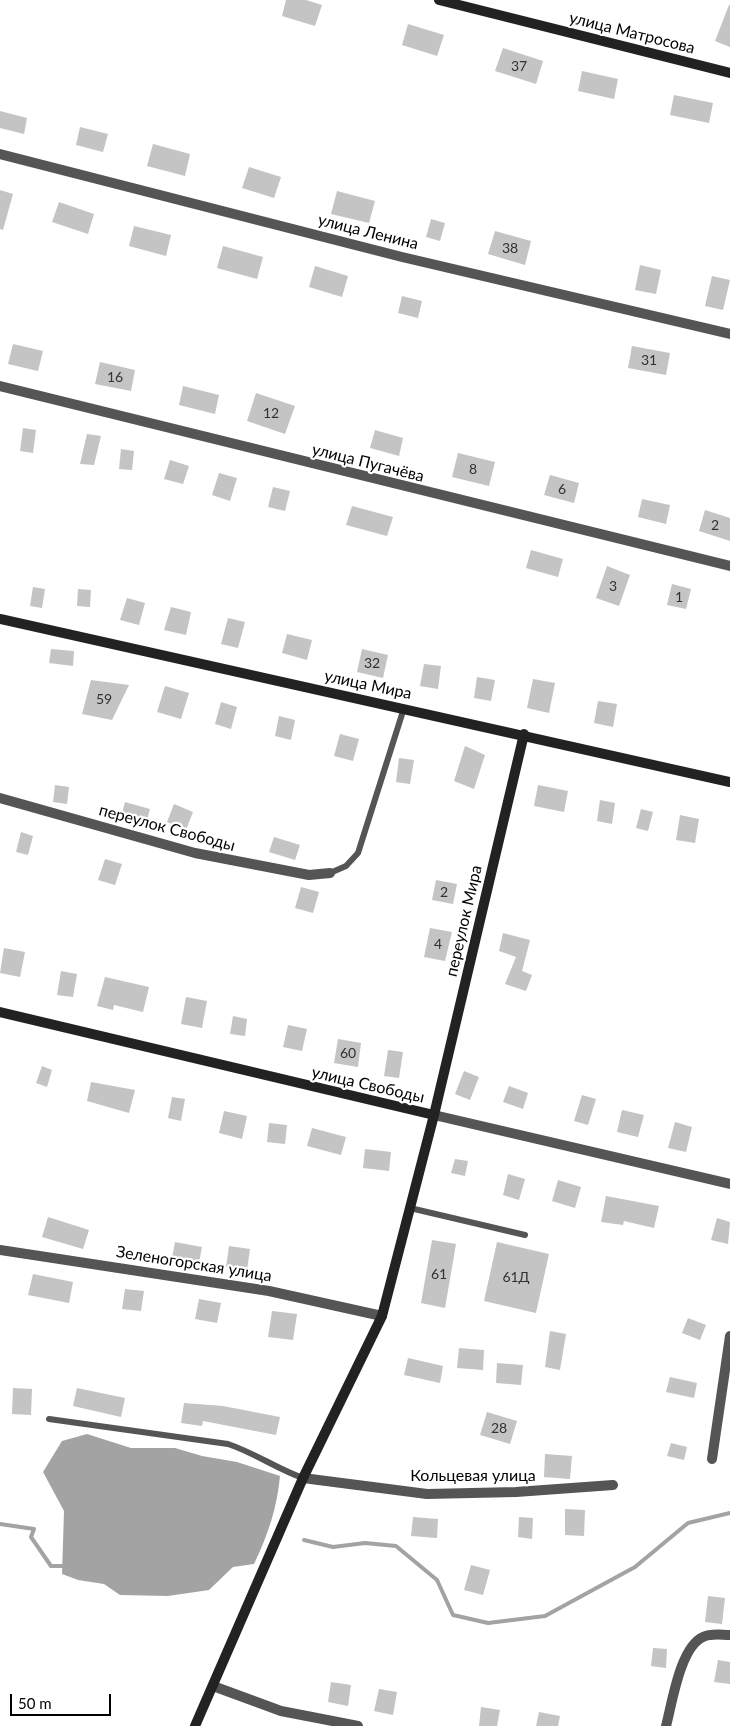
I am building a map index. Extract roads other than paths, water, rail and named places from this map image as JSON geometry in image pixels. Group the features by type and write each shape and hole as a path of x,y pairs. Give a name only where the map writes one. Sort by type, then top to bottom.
{"street":[{"name":"улица Матросова","path":"439,0 458,2 730,73"},
{"name":"улица Ленина","path":"0,154 402,256 730,334"},
{"name":"улица Пугачёва","path":"0,386 730,566"},
{"name":"улица Мира","path":"0,619 524,734 730,782"},
{"name":"переулок Мира","path":"195,1726 303,1478 382,1316 434,1115 524,734"},
{"name":"переулок Свободы","path":"0,798 195,853 309,875 330,873"},
{"name":"улица Свободы","path":"0,1012 730,1184"},
{"name":"Зеленогорская улица","path":"0,1250 269,1291 382,1316"},
{"path":"712,1459 730,1336"},
{"name":"Кольцевая улица","path":"303,1478 427,1494 516,1492 614,1485"},
{"path":"666,1726 682,1665 694,1644 702,1637 714,1634 730,1636"},
{"path":"213,1686 281,1711 358,1726"}],"lane":[{"path":"330,873 346,866 358,853 404,708"},
{"path":"410,1208 525,1235"},
{"path":"49,1418 228,1444 244,1449 285,1472 303,1478"}],"waterway":[{"path":"304,1540 333,1547 365,1543 396,1546 437,1580 453,1615 488,1623 545,1616 635,1567 688,1523 730,1513"},
{"path":"0,1524 34,1529 31,1537 51,1566 68,1566"}]}
